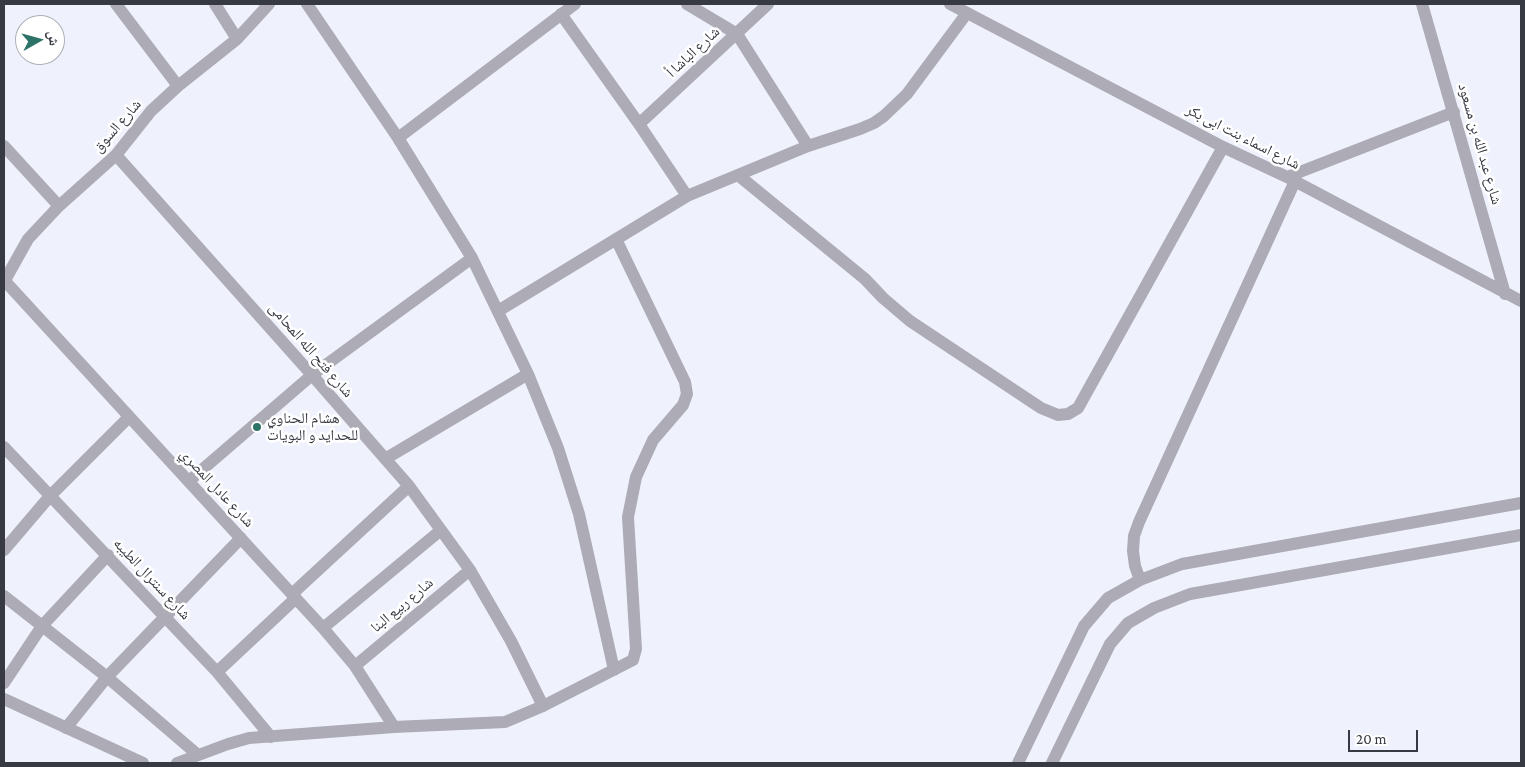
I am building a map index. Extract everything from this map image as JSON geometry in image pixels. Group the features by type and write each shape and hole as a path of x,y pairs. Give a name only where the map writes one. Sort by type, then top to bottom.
{"street":[{"path":"116,4 178,86"},
{"path":"215,4 237,39"},
{"name":"شارع السوق","path":"4,281 28,239 58,206 116,155 151,111 178,86 237,39 269,4"},
{"path":"306,4 398,138 472,258 528,374 558,448 579,514 614,670"},
{"path":"398,138 575,4"},
{"path":"688,4 737,34 808,146"},
{"name":"شارع الباشا أ","path":"639,124 768,4"},
{"name":"شارع اسماء بنت ابى بكر","path":"950,4 1223,146 1291,179 1521,301"},
{"name":"شارع عبد الله بن مسعود","path":"1422,4 1505,294"},
{"path":"498,311 687,196 808,146 860,129 884,116 907,94 967,13"},
{"path":"561,14 639,124 687,196"},
{"path":"1140,580 1135,566 1133,551 1134,536 1139,522 1291,179 1454,112"},
{"path":"4,146 58,206"},
{"path":"738,175 865,279 883,298 910,321 1041,408 1058,416 1068,414 1078,408 1223,146"},
{"name":"شارع فتح الله المحامى","path":"116,155 408,486 470,570 511,641 543,706"},
{"path":"177,763 249,738 394,727 505,722 543,706 630,662 636,653 628,517 636,477 654,440 683,405 687,394 685,382 616,239"},
{"path":"189,481 312,375 472,258"},
{"name":"شارع عادل المصري","path":"4,281 323,628 355,666 394,727"},
{"path":"385,459 528,374"},
{"path":"4,550 50,496 129,417"},
{"name":"شارع سنترال الطيبه","path":"4,447 217,672 271,737"},
{"path":"217,672 408,486"},
{"path":"1018,763 1084,626 1108,598 1140,580 1182,564 1521,503"},
{"path":"323,628 441,530"},
{"path":"1052,763 1110,644 1128,623 1154,608 1190,594 1521,535"},
{"path":"66,728 107,677 241,538"},
{"path":"4,683 42,626 108,555"},
{"name":"شارع ربيع البنا","path":"355,666 470,570"},
{"path":"4,596 107,677 198,755"},
{"path":"4,699 143,763"}],"place":[{"name":"هشام الحناوي للحدايد و البويات","path":"257,427"}]}
